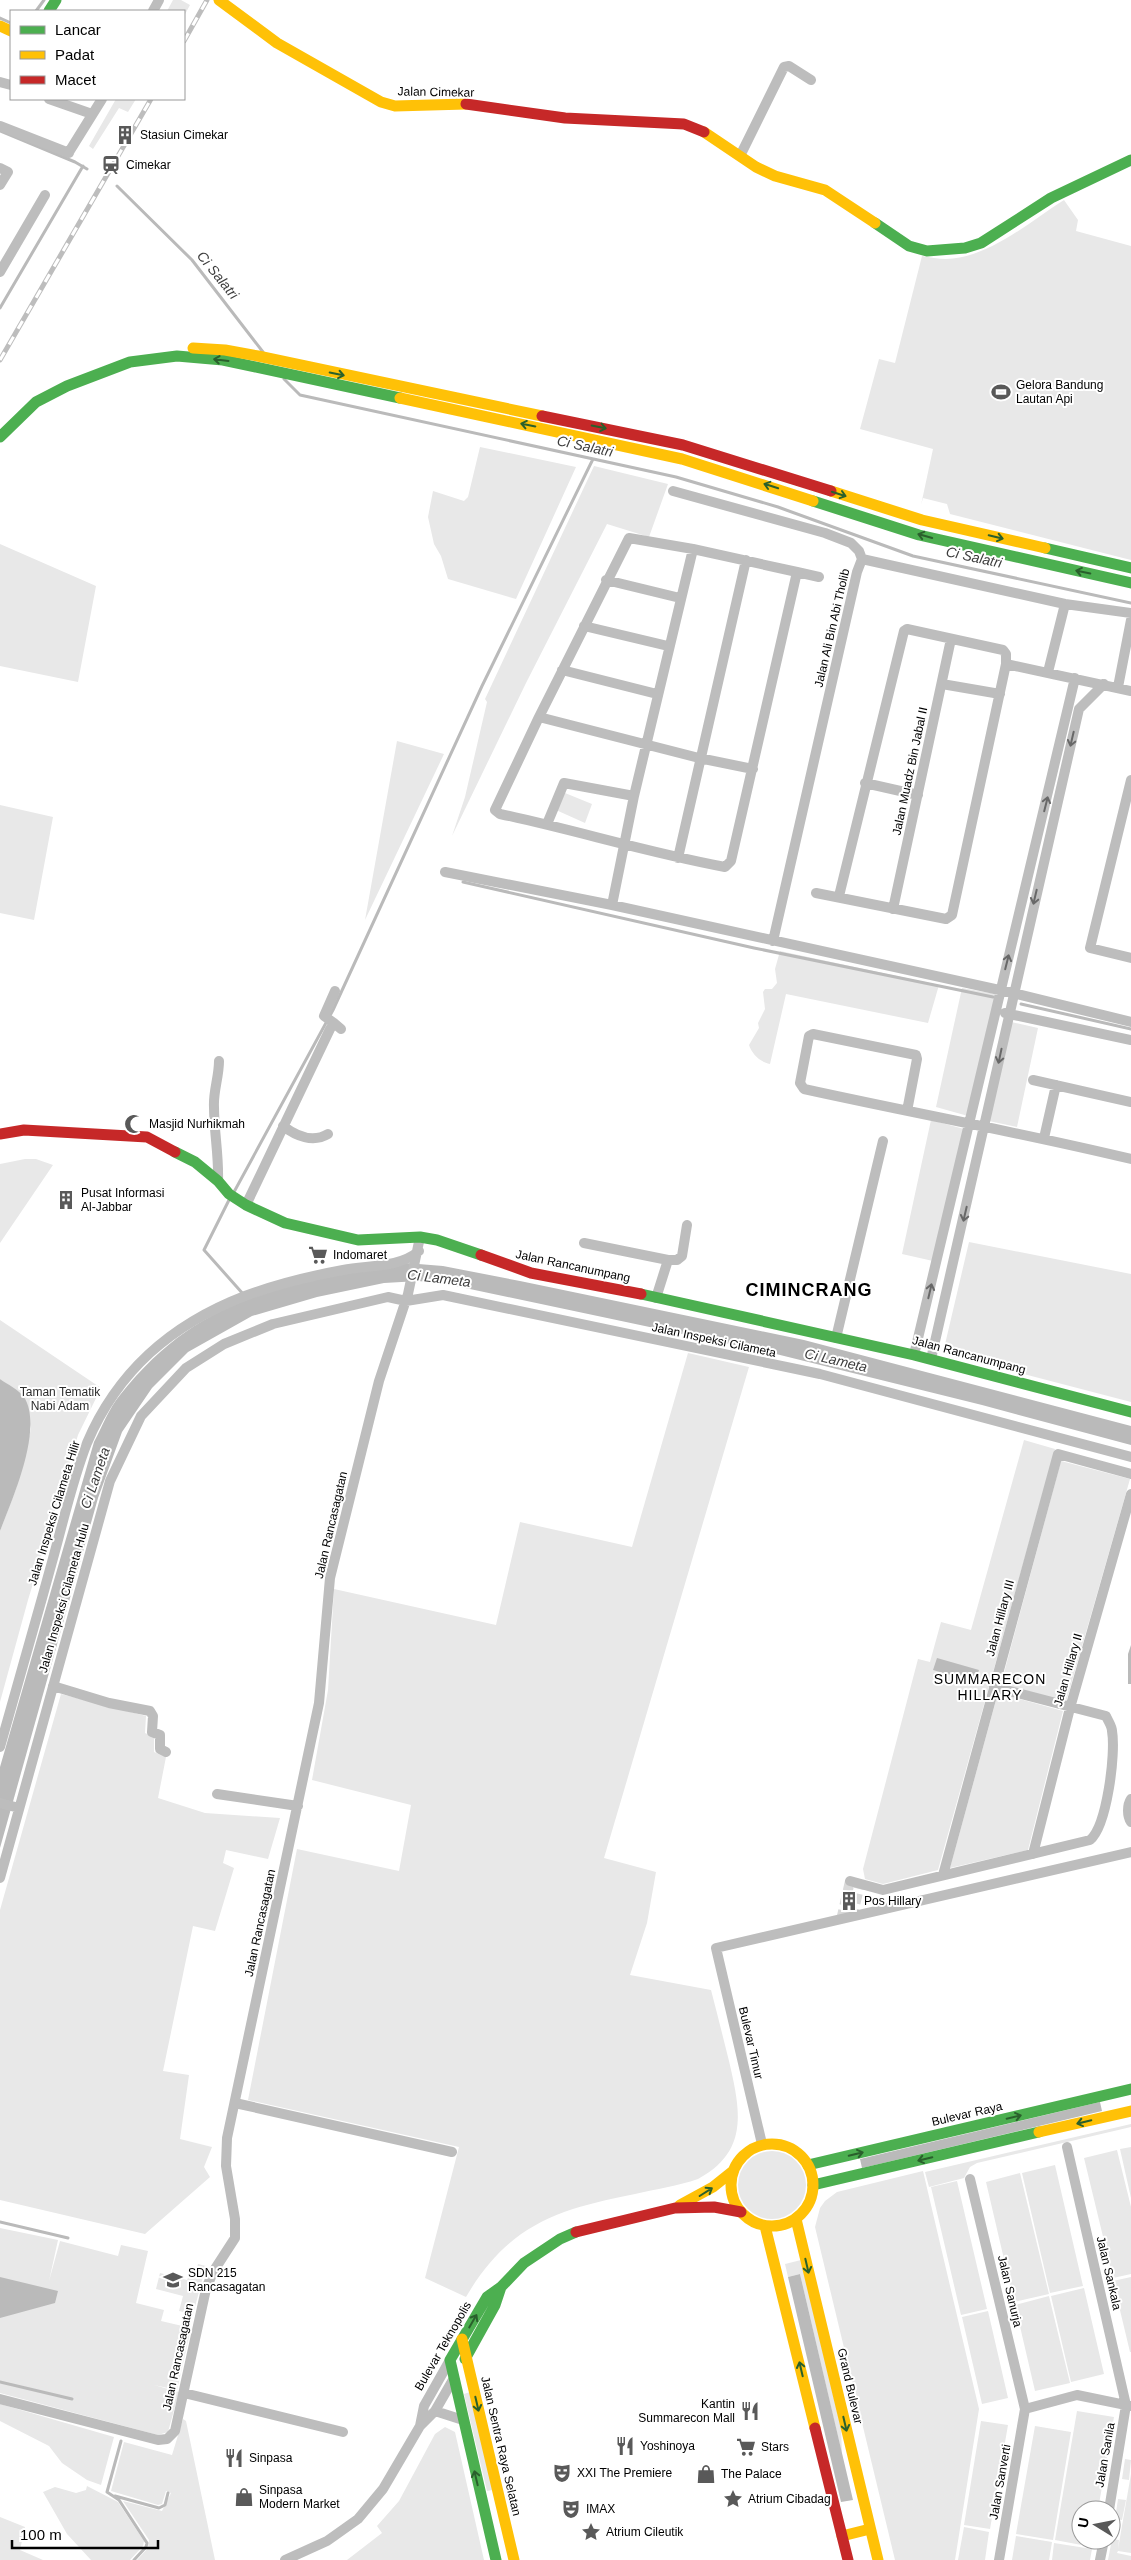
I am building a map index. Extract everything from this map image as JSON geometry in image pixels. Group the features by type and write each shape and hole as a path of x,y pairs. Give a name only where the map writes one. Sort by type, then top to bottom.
{"street":[{"name":"Jalan Cimekar","path":"219,0 234,14 274,40 381,102 395,106 465,104 565,118 650,120 684,124 710,134 740,156 775,176 825,190 909,246 927,251 966,248 981,243 1051,198 1130,159"},
{"path":"740,156 784,67 789,66 811,80"},
{"path":"52,100 92,114"},
{"path":"0,126 69,153 101,100"},
{"path":"0,185 4,170"},
{"path":"0,272 45,195"},
{"path":"0,424 30,395 64,377 130,353 179,348 225,350 276,360 286,370 682,459 932,538 1131,583"},
{"path":"0,437 36,402 67,386 130,362 178,356 223,360 268,370 286,370 683,445 922,520 1131,568"},
{"path":"672,491 824,533 851,543 859,551 862,559"},
{"path":"797,572 753,769 729,865 725,866 678,858 625,846 547,824 500,814 496,810 539,717 606,580 629,538 693,549 746,560 819,577"},
{"path":"612,906 657,694 693,549"},
{"name":"Jalan Ali Bin Abi Tholib","path":"773,941 857,572 862,559 1065,604 1131,613"},
{"path":"678,858 699,758 746,560"},
{"path":"606,580 680,598"},
{"path":"1048,672 1065,604"},
{"path":"1118,687 1131,620"},
{"path":"584,626 668,646"},
{"path":"816,893 946,919 952,915 1006,664 1006,654 1003,650 907,629 902,634 838,896"},
{"name":"Jalan Muadz Bin Jabal II","path":"893,909 951,639"},
{"path":"1006,664 1131,691"},
{"path":"562,670 657,694"},
{"path":"932,1359 985,1127 1074,708 1075,678"},
{"path":"942,684 1000,694"},
{"path":"914,1355 995,1011 1074,708 1104,684"},
{"path":"539,717 699,758 753,769"},
{"path":"1131,780 1090,948 1131,958"},
{"path":"547,824 564,783 634,796"},
{"path":"865,783 918,795"},
{"path":"445,872 612,906 1013,993 1131,1022"},
{"path":"243,1203 333,1023 335,991"},
{"path":"995,1011 1131,1040"},
{"path":"907,1111 917,1059 916,1055 813,1034 809,1036 800,1083 804,1089 907,1111 970,1122 985,1127 1044,1138 1131,1159"},
{"path":"218,1181 218,1151 214,1105 220,1077 219,1061"},
{"path":"1033,1080 1131,1102"},
{"path":"1044,1138 1056,1085"},
{"path":"283,1126 294,1134 303,1137 322,1138 328,1134"},
{"name":"Jalan Rancanumpang","path":"0,1134 24,1130 147,1137 195,1162 218,1181 229,1194 243,1203 285,1223 358,1240 420,1237 437,1240 531,1273 656,1298 932,1359 1131,1412"},
{"path":"836,1338 883,1141"},
{"path":"584,1243 668,1260 680,1260 687,1225"},
{"name":"Jalan Rancasagatan","path":"0,2399 158,2440 173,2434 184,2393 206,2289 213,2272 235,2238 236,2224 226,2154 319,1702 330,1578 379,1381 407,1297 418,1255 420,1237"},
{"name":"Jalan Inspeksi Cilameta Hilir","path":"0,1747 88,1442 115,1392 146,1355 170,1334 198,1317 233,1301 298,1280 345,1269 401,1261 418,1255"},
{"path":"656,1298 668,1260"},
{"name":"Jalan Inspeksi Cilameta","path":"407,1297 443,1295 458,1297 543,1317 820,1374 1131,1457"},
{"name":"Jalan Inspeksi Cilameta Hulu","path":"0,1878 16,1807 53,1686 110,1481 141,1416 186,1368 224,1344 272,1324 388,1297 407,1297"},
{"path":"923,1317 932,1316 940,1320"},
{"name":"Jalan Hillary III","path":"943,1875 1058,1454 1131,1474"},
{"name":"Jalan Hillary II","path":"1032,1854 1070,1708 1131,1494"},
{"path":"53,1686 109,1703 150,1711 153,1716 152,1732 160,1734 160,1748 166,1752"},
{"path":"850,1881 883,1890 1090,1840 1097,1834 1110,1784 1112,1730 1106,1716 994,1687"},
{"path":"217,1794 298,1806"},
{"path":"1131,1799 1128,1810 1131,1822"},
{"path":"0,1803 16,1807"},
{"name":"Bulevar Timur","path":"762,2144 716,1948 1131,1852"},
{"name":"Bulevar Raya","path":"808,2165 1131,2089"},
{"path":"235,2103 452,2152"},
{"path":"813,2185 1131,2111"},
{"path":"775,2143 789,2147 800,2154 808,2165 813,2185 811,2198 805,2209 796,2219 786,2224 765,2226 751,2221 740,2212 731,2193 733,2171 739,2159 749,2150 762,2144 775,2143"},
{"name":"Jalan Sankala","path":"1067,2147 1129,2406"},
{"name":"Bulevar Teknopolis","path":"675,2208 713,2187 733,2171"},
{"name":"Jalan Sanurja","path":"970,2179 1025,2409"},
{"name":"Bulevar Teknopolis","path":"420,2426 424,2406 487,2297 524,2263 560,2239 581,2230 675,2208 714,2207 740,2212"},
{"name":"Grand Bulevar","path":"796,2219 878,2560"},
{"path":"765,2226 848,2560"},
{"name":"Bulevar Teknopolis","path":"285,2560 327,2541 358,2519 382,2489 420,2426 435,2411 495,2305 501,2286"},
{"name":"Jalan Sentra Raya Selatan","path":"462,2339 514,2560"},
{"path":"450,2360 496,2560"},
{"path":"184,2393 343,2432"},
{"path":"1025,2409 1077,2395 1129,2406"},
{"name":"Jalan Sanila","path":"1111,2500 1129,2406"},
{"name":"Jalan Sanverti","path":"999,2560 1025,2409"},
{"path":"435,2411 463,2420"},
{"path":"484,2510 501,2506"},
{"path":"842,2536 870,2529"}],"green space":[{"path":"173,0 181,0 190,5 185,14 185,10 168,10"},
{"path":"115,100 135,100 128,112 119,108 93,149 89,146"},
{"name":"Gelora Bandung Lautan Api","path":"1064,200 1078,220 1076,231 1131,246 1131,560 950,514 947,504 923,498 921,505 933,449 860,429 879,359 895,363 922,256 946,259 978,252 993,246 1023,228"},
{"path":"480,447 576,467 516,599 448,579 441,556 434,544 428,517 433,491 464,501 468,497"},
{"path":"594,466 668,484 649,537 607,524 526,683 452,836 465,797 487,702 485,699"},
{"path":"0,544 96,586 78,682 0,666"},
{"path":"397,741 444,754 365,920"},
{"path":"565,793 592,804 585,823 556,810"},
{"path":"0,805 53,817 34,920 0,913"},
{"path":"780,951 939,985 928,1023 786,994 770,1064 763,1061 754,1054 749,1045 759,1028 758,1023 765,1009 763,992 765,989 772,989 777,983 775,969"},
{"path":"962,988 996,994 968,1116 936,1107"},
{"path":"1011,1022 1038,1028 1017,1127 989,1121"},
{"path":"931,1120 964,1129 933,1261 902,1254"},
{"path":"25,1159 36,1159 53,1165 0,1243 0,1164"},
{"path":"969,1242 1131,1274 1131,1402 943,1353"},
{"name":"Taman Tematik Nabi Adam","path":"0,1320 101,1388 78,1435 28,1600 0,1702 0,1531 16,1489 31,1429 23,1396 0,1379"},
{"path":"688,1353 749,1367 604,1858 656,1872 647,1923 630,1975 711,1990 736,2096 738,2112 734,2142 726,2156 715,2168 698,2179 675,2186 582,2206 537,2224 499,2253 482,2273 466,2297 425,2278 459,2147 248,2100 297,1849 399,1871 411,1805 312,1780 328,1690 334,1589 496,1625 520,1522 632,1547"},
{"path":"1024,1440 1055,1449 938,1870 883,1884 865,1879 863,1869 918,1659 930,1662 941,1622 971,1630"},
{"path":"1061,1461 1130,1479 1066,1702 1001,1684"},
{"path":"998,1693 1063,1711 1028,1850 950,1868"},
{"path":"61,1694 146,1716 145,1733 154,1737 154,1752 166,1757 158,1798 205,1813 280,1818 268,1859 226,1850 223,1863 234,1868 215,1931 193,1926 163,2071 189,2075 180,2139 212,2147 204,2167 210,2177 145,2234 0,2200 0,1910"},
{"path":"1131,2124 1131,2127 977,2163 970,2167 964,2178 929,2187 925,2172"},
{"path":"1131,2147 1131,2198 1120,2149"},
{"path":"1117,2150 1131,2207 1131,2274 1113,2278 1084,2158"},
{"path":"772,2151 785,2154 796,2161 803,2172 806,2185 803,2198 796,2209 785,2216 772,2219 759,2216 748,2209 741,2198 738,2185 741,2172 748,2161 759,2154"},
{"path":"1055,2165 1083,2286 1050,2293 1022,2173"},
{"path":"923,2171 979,2409 955,2560 895,2560 815,2227 820,2208 825,2201 837,2192"},
{"path":"1020,2173 1049,2294 1014,2302 986,2182"},
{"path":"957,2181 987,2309 961,2315 931,2187"},
{"path":"0,2228 58,2240 49,2281 60,2241 118,2256 121,2245 148,2251 136,2303 164,2310 161,2321 191,2328 177,2390 154,2385 179,2392 168,2432 158,2435 0,2393"},
{"path":"801,2260 841,2428 842,2454 800,2274 788,2277 785,2264"},
{"path":"198,2264 206,2266 193,2314 179,2311 183,2296 156,2289 160,2273 187,2280 188,2278 194,2279"},
{"path":"1131,2277 1131,2352 1130,2352 1113,2281"},
{"path":"1084,2288 1104,2374 1071,2382 1051,2296"},
{"path":"1049,2296 1070,2383 1035,2391 1015,2305"},
{"path":"988,2311 1008,2398 982,2404 962,2317"},
{"path":"470,2392 493,2490 487,2491 464,2394"},
{"path":"0,2404 114,2437 101,2485 87,2480 62,2463 49,2446 0,2421"},
{"path":"1077,2411 1114,2417 1100,2500 1071,2500 1071,2543 1055,2540"},
{"path":"183,2419 186,2421 215,2560 137,2560 148,2548 149,2540 123,2501 162,2511 171,2493 166,2491 162,2504 158,2505 111,2491 124,2442 172,2455"},
{"path":"981,2421 1008,2425 990,2529 964,2525"},
{"path":"1035,2426 1071,2432 1053,2540 1016,2534"},
{"path":"445,2427 455,2432 484,2560 347,2560 382,2533 377,2526 399,2501 435,2434"},
{"path":"1125,2459 1131,2460 1129,2480 1122,2479"},
{"path":"1131,2474 1131,2553 1118,2551 1117,2553 1131,2556 1131,2560 1108,2560 1110,2550 1121,2550 1121,2532"},
{"path":"87,2486 118,2502 144,2541 143,2546 130,2560 91,2560 67,2534 43,2492 55,2487 76,2493 86,2490"},
{"path":"1118,2499 1126,2500 1122,2520 1121,2500"},
{"path":"0,2517 25,2527 20,2550 43,2560 0,2560"},
{"path":"964,2527 989,2532 985,2560 958,2560"},
{"path":"1016,2536 1052,2542 1049,2560 1012,2560"},
{"path":"1054,2543 1071,2546 1071,2550 1092,2550 1090,2560 1052,2560"}],"water":[{"name":"Ci Lameta","path":"406,1263 443,1266 804,1340 1131,1426 1131,1445 982,1405 768,1352 451,1285 419,1281 384,1283 317,1297 252,1316 188,1352 152,1388 122,1432 98,1498 0,1848 0,1767 94,1442 116,1400 151,1361 182,1334 214,1314 248,1299 284,1288"},
{"path":"0,1379 24,1397 29,1410 30,1427 24,1464 0,1531"},
{"path":"1131,1645 1131,1684 1128,1684 1128,1654"},
{"path":"937,1658 979,1670 975,1682 933,1670"},
{"path":"1100,2102 1102,2111 862,2168 860,2159"},
{"path":"800,2274 853,2500 841,2502 788,2277"},
{"path":"0,2277 58,2291 55,2303 0,2318"}],"waterway":[{"path":"37,10 44,0"},
{"path":"0,18 10,23"},
{"path":"0,131 75,162 87,169"},
{"path":"0,308 83,166"},
{"name":"Ci Salatri","path":"117,186 192,260 263,352"},
{"name":"Ci Salatri","path":"284,379 300,395 676,477 778,507 913,556 1131,603"},
{"path":"234,1192 333,1010 482,686 593,459"},
{"path":"463,882 754,948 993,997"},
{"path":"1021,1004 1131,1029"},
{"path":"229,1200 204,1250 244,1295"},
{"path":"0,2222 68,2238"},
{"path":"0,2382 72,2399"},
{"path":"121,2441 107,2492 119,2500 147,2543 146,2547 134,2560"},
{"path":"115,2496 159,2508 165,2505 168,2493"}],"tunnel":[{"path":"841,1920 850,1881"},
{"path":"852,1918 860,1884"}],"railway":[{"path":"185,39 207,0"},
{"path":"0,360 150,100"}],"traffic: fast":[{"path":"50,10 56,0"},
{"path":"875,223 909,246 927,251 965,248 981,243 1051,198 1131,160"},
{"path":"0,437 36,402 67,386 130,362 177,356 223,360 400,398"},
{"path":"813,501 919,535 1131,583"},
{"path":"1045,548 1131,568"},
{"path":"175,1152 195,1162 218,1181 229,1194 246,1205 285,1223 358,1240 420,1237 437,1240 481,1255"},
{"path":"641,1294 914,1355 1131,1412"},
{"path":"808,2165 1131,2089"},
{"path":"813,2185 1039,2132"},
{"path":"496,2560 450,2360 487,2297 501,2287 524,2263 560,2239 576,2232"},
{"path":"465,2359 495,2305 501,2287"}],"traffic: slow":[{"path":"219,0 277,43 381,102 395,106 466,104"},
{"path":"0,26 10,31"},
{"path":"704,132 756,167 775,176 825,190 875,223"},
{"path":"193,348 225,350 258,356 542,416"},
{"path":"400,398 682,459 813,501"},
{"path":"831,491 922,520 1045,548"},
{"path":"1039,2132 1131,2111"},
{"path":"772,2144 788,2147 801,2156 810,2169 813,2185 810,2201 801,2214 788,2223 772,2226 756,2223 743,2214 734,2201 731,2185 734,2169 743,2156 756,2147 772,2144"},
{"path":"680,2205 713,2187 733,2171"},
{"path":"796,2219 878,2560"},
{"path":"765,2226 815,2428"},
{"path":"462,2339 514,2560"},
{"path":"842,2536 870,2529"}],"traffic: jam":[{"path":"466,104 565,118 684,124 704,132"},
{"path":"542,416 683,445 831,491"},
{"path":"0,1134 24,1130 147,1137 175,1152"},
{"path":"481,1255 531,1273 641,1294"},
{"path":"576,2232 675,2208 714,2207 741,2212"},
{"path":"815,2428 848,2560"}],"place":[{"name":"Stasiun Cimekar","path":"125,135"},
{"name":"Cimekar","path":"111,165"},
{"name":"Gelora Bandung Lautan Api","path":"1001,392"},
{"name":"Masjid Nurhikmah","path":"134,1124"},
{"name":"Pusat Informasi Al-Jabbar","path":"66,1200"},
{"name":"Indomaret","path":"318,1255"},
{"name":"Pos Hillary","path":"849,1901"},
{"name":"SDN 215 Rancasagatan","path":"173,2280"},
{"name":"Kantin Summarecon Mall","path":"750,2411"},
{"name":"Yoshinoya","path":"625,2446"},
{"name":"Stars","path":"746,2447"},
{"name":"Sinpasa","path":"234,2458"},
{"name":"XXI The Premiere","path":"562,2473"},
{"name":"The Palace","path":"706,2474"},
{"name":"Sinpasa Modern Market","path":"244,2497"},
{"name":"Atrium Cibadag","path":"733,2499"},
{"name":"IMAX","path":"571,2509"},
{"name":"Atrium Cileutik","path":"591,2532"}],"district":[{"name":"CIMINCRANG","path":"809,1290"},
{"name":"SUMMARECON HILLARY","path":"990,1688"}]}
